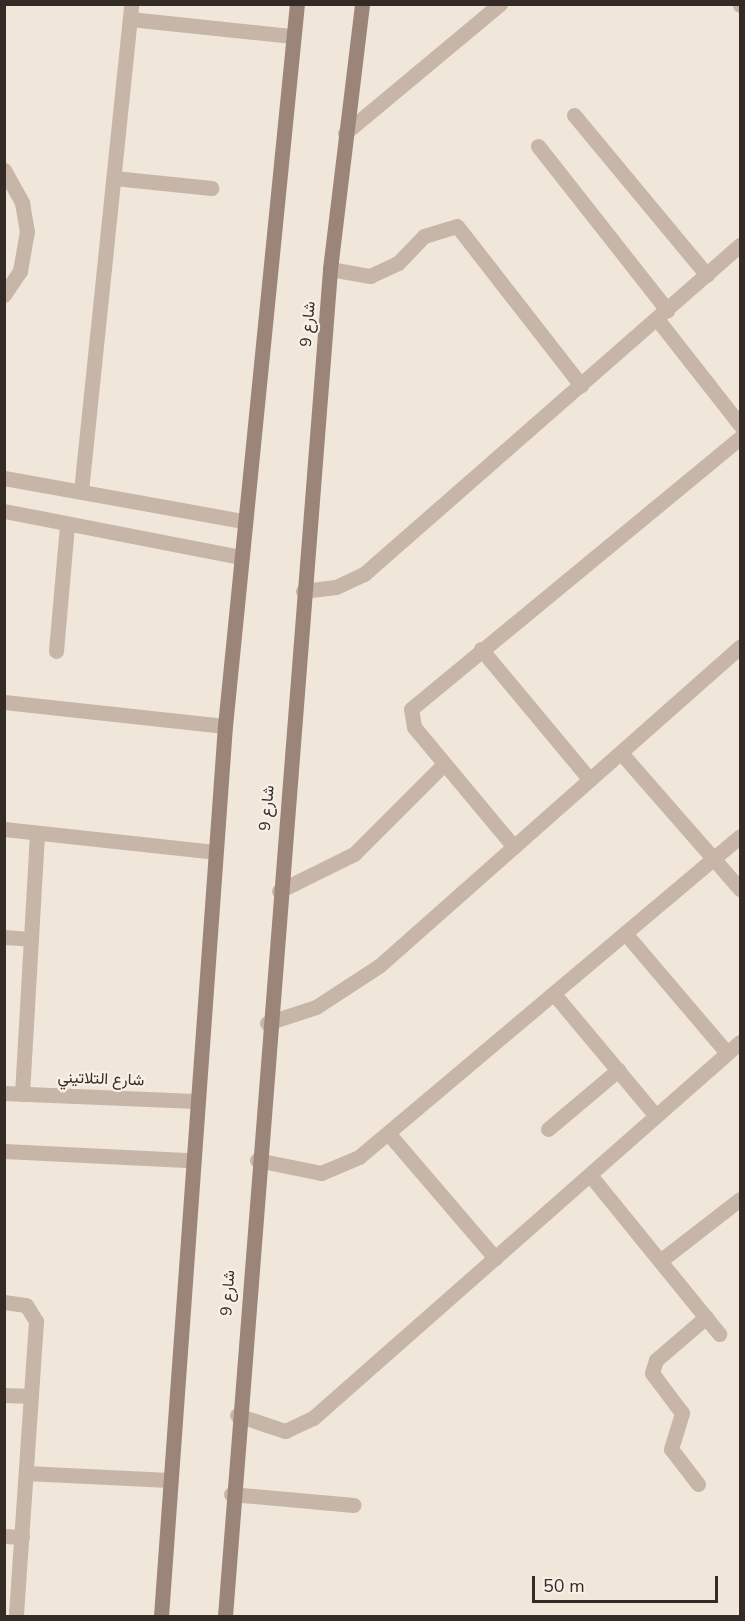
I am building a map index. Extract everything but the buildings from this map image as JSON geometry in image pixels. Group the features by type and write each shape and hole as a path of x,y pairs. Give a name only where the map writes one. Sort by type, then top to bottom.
{"main road":[{"path":"161,1617 195,1101 225,726 243,521 297,4"},
{"name":"شارع 9","path":"225,1617 231,1494 267,1023 330,269 362,5"}],"street":[{"path":"345,133 500,4"},
{"path":"81,491 130,12 293,36"},
{"path":"574,115 707,275"},
{"path":"538,146 741,425"},
{"path":"4,170 22,203 27,231 21,271 4,295"},
{"path":"114,178 211,188"},
{"path":"330,269 370,276 398,263 424,236 457,226 581,385"},
{"path":"303,591 336,587 364,574 741,245"},
{"path":"514,847 414,727 411,709 480,650 741,438"},
{"path":"4,477 243,521"},
{"path":"4,511 240,557"},
{"path":"56,651 67,525"},
{"path":"267,1023 316,1007 359,981 741,647"},
{"path":"480,650 590,780"},
{"path":"4,702 225,726"},
{"path":"621,753 741,889"},
{"path":"279,891 354,855 444,764"},
{"path":"4,829 215,852"},
{"path":"22,1094 37,833"},
{"path":"257,1160 308,1173 334,1170 388,1133 741,836"},
{"path":"625,933 728,1053"},
{"path":"4,937 31,939"},
{"path":"554,994 656,1116"},
{"path":"237,1415 270,1430 300,1427 741,1042"},
{"path":"548,1129 618,1070"},
{"name":"شارع التلاتيني","path":"4,1093 195,1101"},
{"path":"388,1133 495,1258"},
{"path":"4,1151 191,1160"},
{"path":"590,1175 719,1334"},
{"path":"660,1261 741,1199"},
{"path":"4,1302 26,1305 35,1314 32,1396 16,1617"},
{"path":"698,1484 671,1449 682,1413 652,1373 656,1360 706,1317"},
{"path":"4,1395 32,1396"},
{"path":"26,1473 169,1480"},
{"path":"231,1494 354,1505"},
{"path":"4,1536 22,1537"}]}
